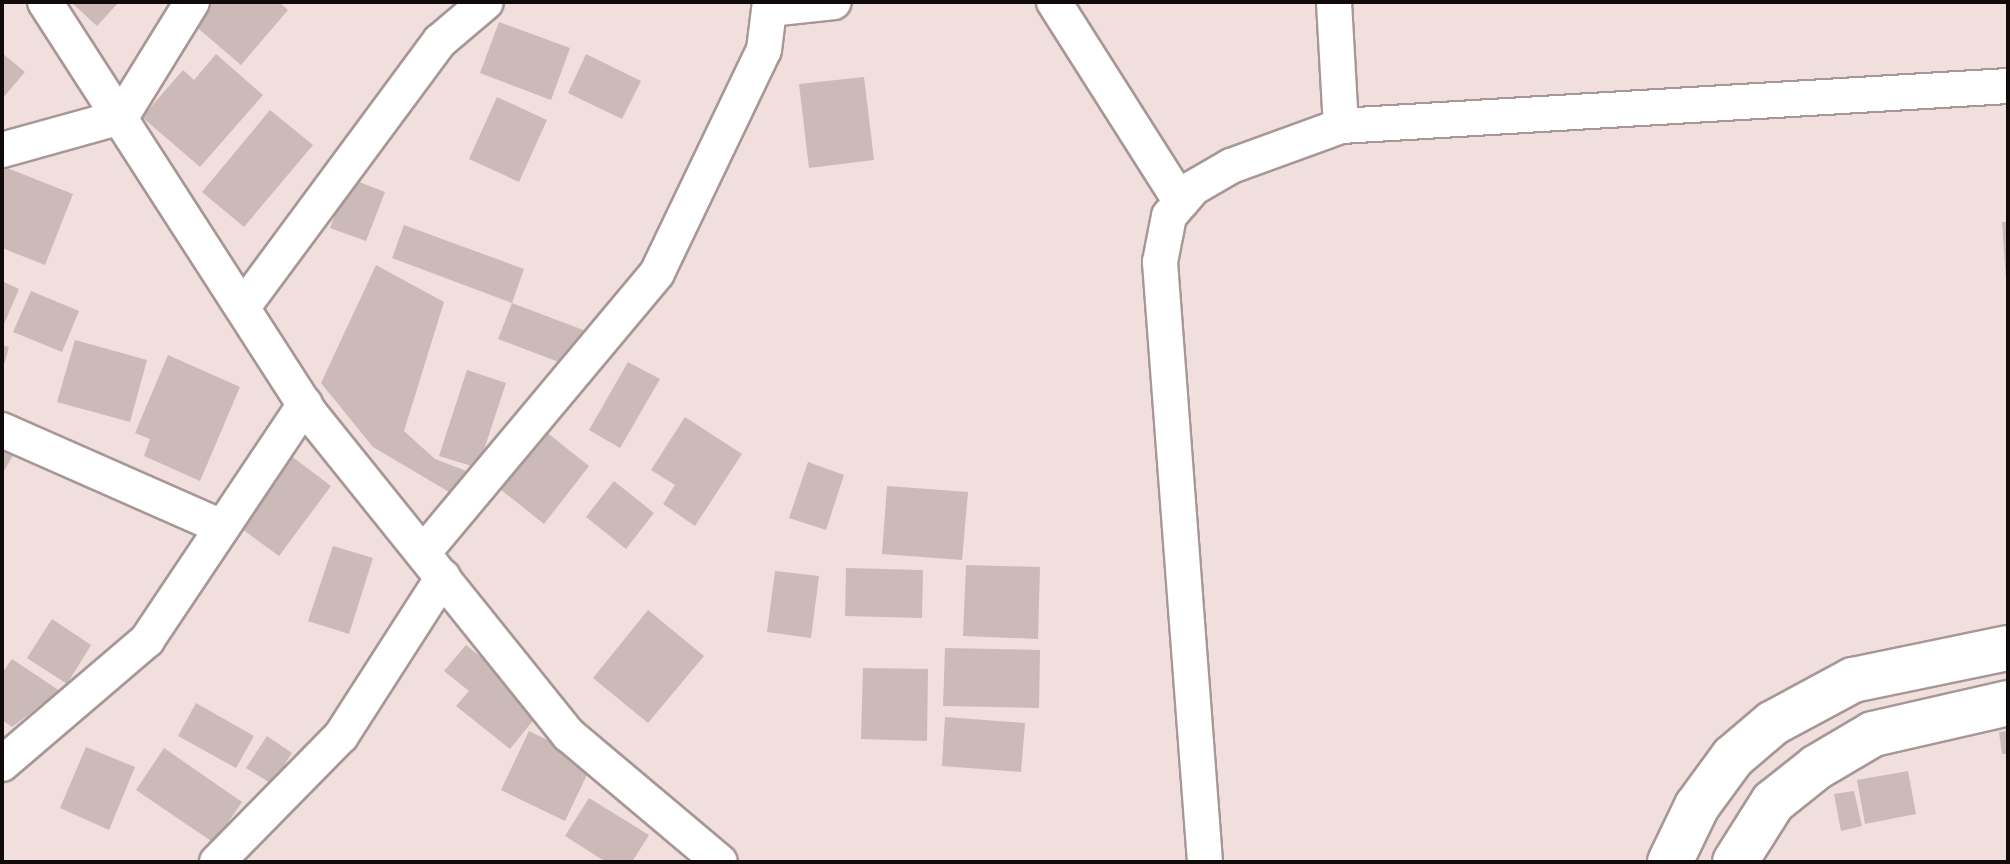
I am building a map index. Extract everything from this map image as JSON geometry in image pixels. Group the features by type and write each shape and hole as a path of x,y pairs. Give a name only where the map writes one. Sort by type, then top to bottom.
{"main road":[{"path":"1670,862 1697,806 1733,757 1773,723 1853,680 2008,648"},
{"path":"1735,862 1773,802 1862,741 2008,703"}],"street":[{"path":"45,2 305,404 569,735 720,862"},
{"path":"2,150 121,117 192,2"},
{"path":"243,307 440,41 486,2"},
{"path":"217,862 341,736 433,565 657,273 764,50 770,6 834,2"},
{"path":"1054,2 1181,202"},
{"path":"1334,2 1341,126"},
{"path":"1205,862 1160,262 1169,216 1193,188 1231,166 1341,126 2008,86"},
{"path":"2,764 134,655 305,404"},
{"path":"2,430 222,527"}],"building":[{"path":"71,2 119,2 97,26"},
{"path":"211,2 279,2 288,10 241,65 193,24"},
{"path":"499,22 570,48 551,100 480,73"},
{"path":"2,53 25,72 2,99"},
{"path":"216,54 263,95 200,167 142,117 183,70 194,80"},
{"path":"586,54 641,81 622,119 568,93"},
{"path":"864,77 874,160 809,168 799,84"},
{"path":"497,97 547,120 519,182 469,159"},
{"path":"270,110 313,145 244,227 202,192"},
{"path":"2,166 73,194 45,265 2,248"},
{"path":"349,178 385,192 366,241 330,228"},
{"path":"2002,222 2008,222 2006,279"},
{"path":"404,225 524,269 512,303 392,258"},
{"path":"376,265 444,302 404,431 435,459 469,472 461,499 373,447 321,383"},
{"path":"2,281 19,289 2,329"},
{"path":"31,291 79,311 62,352 13,332"},
{"path":"512,303 586,331 572,367 498,339"},
{"path":"75,340 147,360 130,422 57,402"},
{"path":"2,345 9,347 3,368 2,368"},
{"path":"168,355 240,387 200,481 144,456 150,439 135,433"},
{"path":"628,362 660,379 620,448 589,430"},
{"path":"467,370 506,383 478,468 439,456"},
{"path":"685,417 742,454 695,526 663,504 675,485 651,470"},
{"path":"545,431 589,466 544,524 500,489"},
{"path":"2,447 14,454 2,474"},
{"path":"290,455 331,486 279,556 238,526"},
{"path":"808,462 844,475 826,530 789,518"},
{"path":"614,481 654,513 626,549 586,517"},
{"path":"887,486 968,492 962,560 882,554"},
{"path":"333,546 373,558 349,634 308,621"},
{"path":"966,565 1040,567 1038,639 963,636"},
{"path":"846,568 923,570 922,618 845,616"},
{"path":"775,571 819,576 811,638 767,632"},
{"path":"648,610 704,656 648,723 593,678"},
{"path":"52,619 91,645 67,684 27,658"},
{"path":"466,645 544,707 510,749 456,706 469,691 444,671"},
{"path":"945,648 1040,650 1039,708 943,706"},
{"path":"12,659 60,691 12,727 2,720 2,673"},
{"path":"863,668 928,669 927,741 861,739"},
{"path":"196,703 254,736 236,768 178,736"},
{"path":"945,717 1025,723 1021,772 942,766"},
{"path":"529,731 593,762 565,821 501,790"},
{"path":"2008,731 2008,754 2002,754 1999,732"},
{"path":"267,736 292,753 272,784 246,768"},
{"path":"86,747 135,767 109,830 60,808"},
{"path":"164,748 242,802 214,843 136,790"},
{"path":"1908,771 1916,814 1865,824 1857,780"},
{"path":"1854,791 1862,826 1841,831 1834,794"},
{"path":"589,798 649,835 632,862 606,862 565,836"}]}
